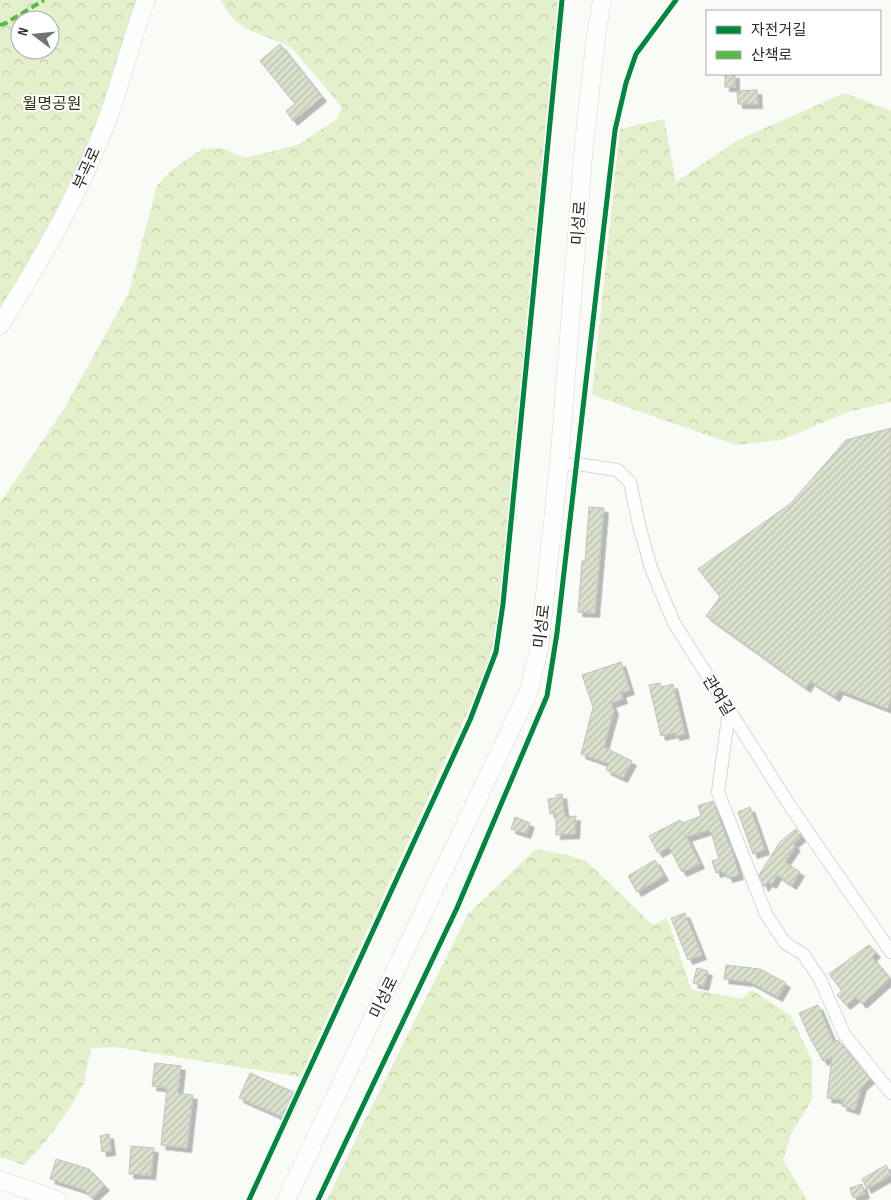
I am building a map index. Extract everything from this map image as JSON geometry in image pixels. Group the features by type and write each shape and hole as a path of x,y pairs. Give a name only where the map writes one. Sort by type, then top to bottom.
{"street":[{"name":"부곡로","path":"0,325 38,264 65,214 90,161 110,112 146,0"},
{"name":"미성로","path":"286,1200 528,693 539,649 560,465 584,144 602,0"},
{"name":"관여길","path":"560,465 577,464 617,470 630,482 651,568 674,623 790,806 891,952"},
{"path":"729,711 718,792 766,914 785,943 803,954 820,980 844,1034 891,1093"},
{"path":"0,1180 57,1200"}],"green space":[{"name":"월명공원","path":"0,0 143,0 92,146 0,315"},
{"path":"220,0 558,0 500,599 492,650 478,689 300,1077 115,1047 91,1048 84,1083 69,1109 46,1141 24,1165 0,1157 0,503 64,409 129,292 157,185 173,169 202,149 223,148 244,158 298,145 337,119 342,107 291,47 249,30 234,20"},
{"path":"845,93 891,111 891,402 851,411 781,440 736,445 592,395 620,129 664,119 676,182 738,140"},
{"path":"536,849 568,855 587,862 653,925 667,918 691,989 741,999 752,990 791,1016 812,1060 812,1100 791,1134 783,1160 807,1200 327,1200 468,914"}],"building":[{"path":"280,44 322,97 293,121 286,111 295,104 260,61"},
{"path":"725,75 735,75 735,87 725,87"},
{"path":"757,90 758,104 738,104 737,91"},
{"path":"891,428 891,698 888,709 839,690 835,697 810,681 806,688 706,616 720,597 698,569 790,504 846,440"},
{"path":"589,507 604,508 595,613 578,612 582,561 585,561"},
{"path":"621,662 630,690 621,693 623,699 611,703 614,710 604,747 632,761 623,778 606,770 609,764 581,754 593,707 582,675"},
{"path":"660,683 661,687 673,684 685,734 675,736 675,733 661,736 649,685"},
{"path":"562,794 565,817 576,816 575,834 556,835 556,813 550,814 548,799 556,798 556,795"},
{"path":"713,801 730,844 739,875 728,878 726,873 723,874 722,871 716,873 712,861 719,859 711,832 708,830 687,837 700,864 682,872 669,847 658,853 649,836 680,820 682,823 701,816 698,806"},
{"path":"750,807 765,850 753,854 738,812"},
{"path":"515,817 530,823 526,834 511,829"},
{"path":"796,829 801,837 793,844 796,846 785,862 800,872 792,885 777,875 772,884 768,882 764,887 759,875 780,842"},
{"path":"655,860 664,876 637,892 628,876"},
{"path":"685,913 702,955 688,960 671,918"},
{"path":"869,945 876,953 872,957 890,979 862,1004 856,997 846,1005 837,995 842,991 829,974"},
{"path":"726,965 760,969 786,983 778,997 750,982 724,979"},
{"path":"697,968 708,971 704,986 693,983"},
{"path":"818,1005 834,1043 838,1040 870,1079 862,1086 855,1110 842,1106 844,1100 827,1098 832,1057 823,1061 799,1013"},
{"path":"155,1063 181,1066 178,1093 193,1095 187,1148 161,1145 167,1088 152,1086"},
{"path":"250,1073 296,1093 284,1118 239,1098"},
{"path":"109,1134 111,1151 102,1152 100,1136"},
{"path":"131,1146 154,1148 151,1175 129,1174"},
{"path":"56,1159 89,1169 105,1186 92,1198 84,1190 50,1179"},
{"path":"886,1165 891,1175 867,1189 862,1179"},
{"path":"862,1184 865,1194 853,1198 850,1188"}],"marked path":[{"path":"0,25 44,0"}],"cycle path":[{"path":"249,1200 470,720 496,652 503,604 562,0"},
{"path":"318,1200 457,908 547,696 557,633 615,130 626,83 636,54 676,0"}]}
